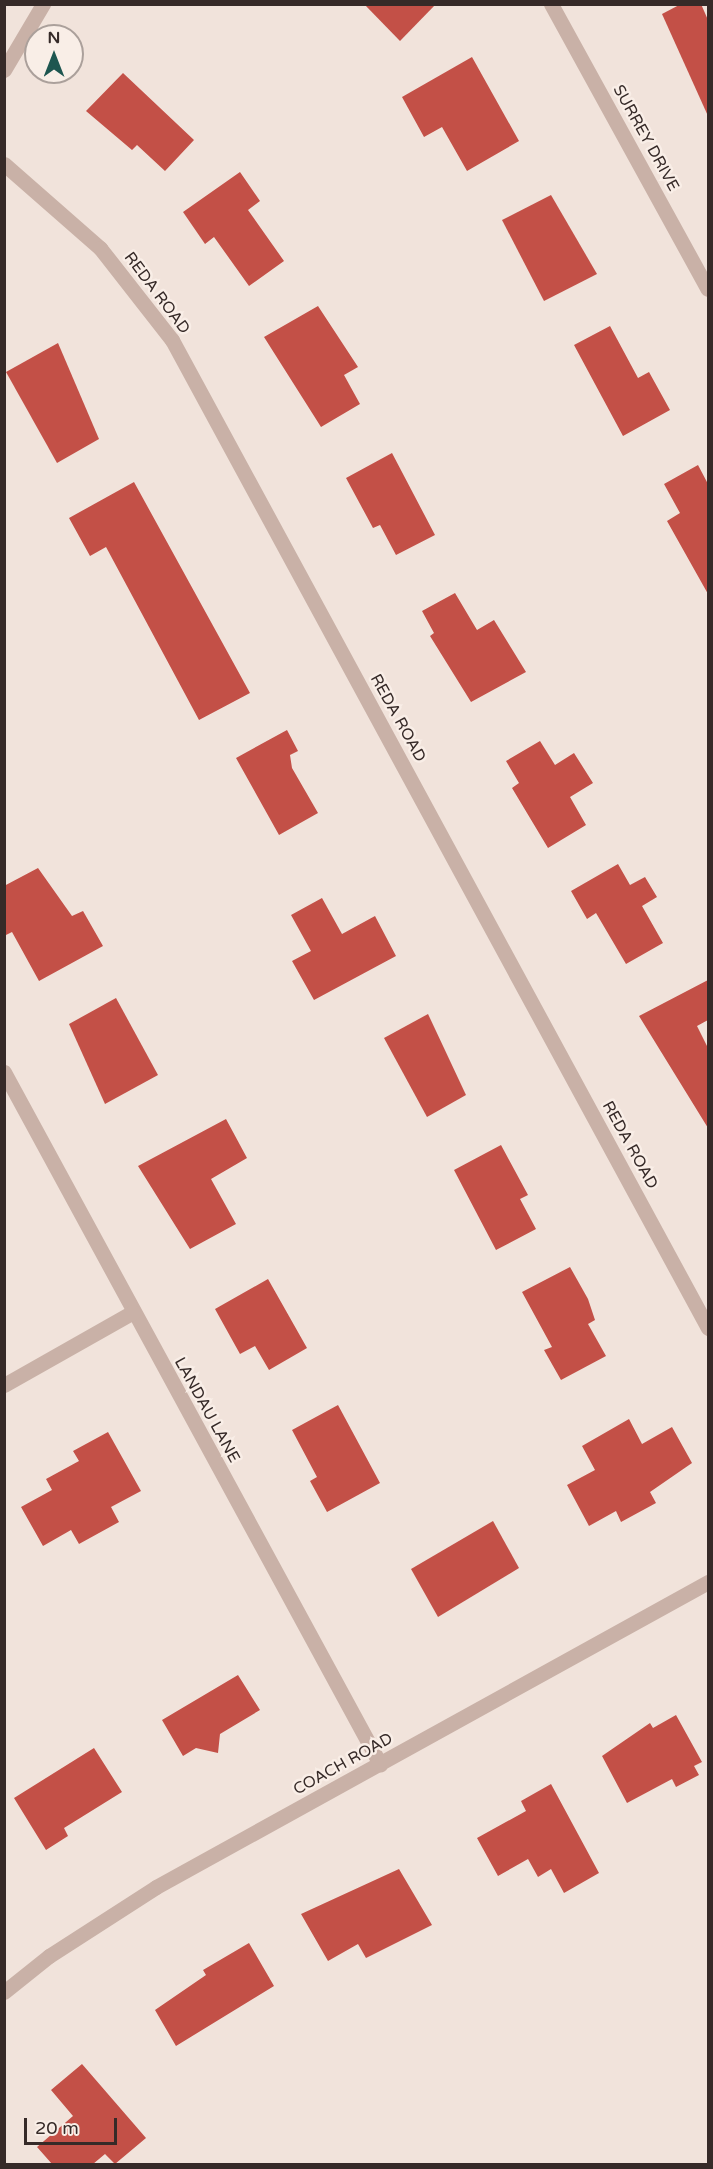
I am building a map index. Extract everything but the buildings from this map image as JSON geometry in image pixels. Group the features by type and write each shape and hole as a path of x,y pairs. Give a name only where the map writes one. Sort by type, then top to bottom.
{"street":[{"path":"4,70 43,4"},
{"name":"SURREY DRIVE","path":"551,4 708,289"},
{"name":"REDA ROAD","path":"4,164 100,249 172,340 708,1328"},
{"name":"LANDAU LANE","path":"4,1072 380,1764"},
{"path":"4,1385 133,1312"},
{"name":"COACH ROAD","path":"4,1992 95,1924 708,1582"}]}
